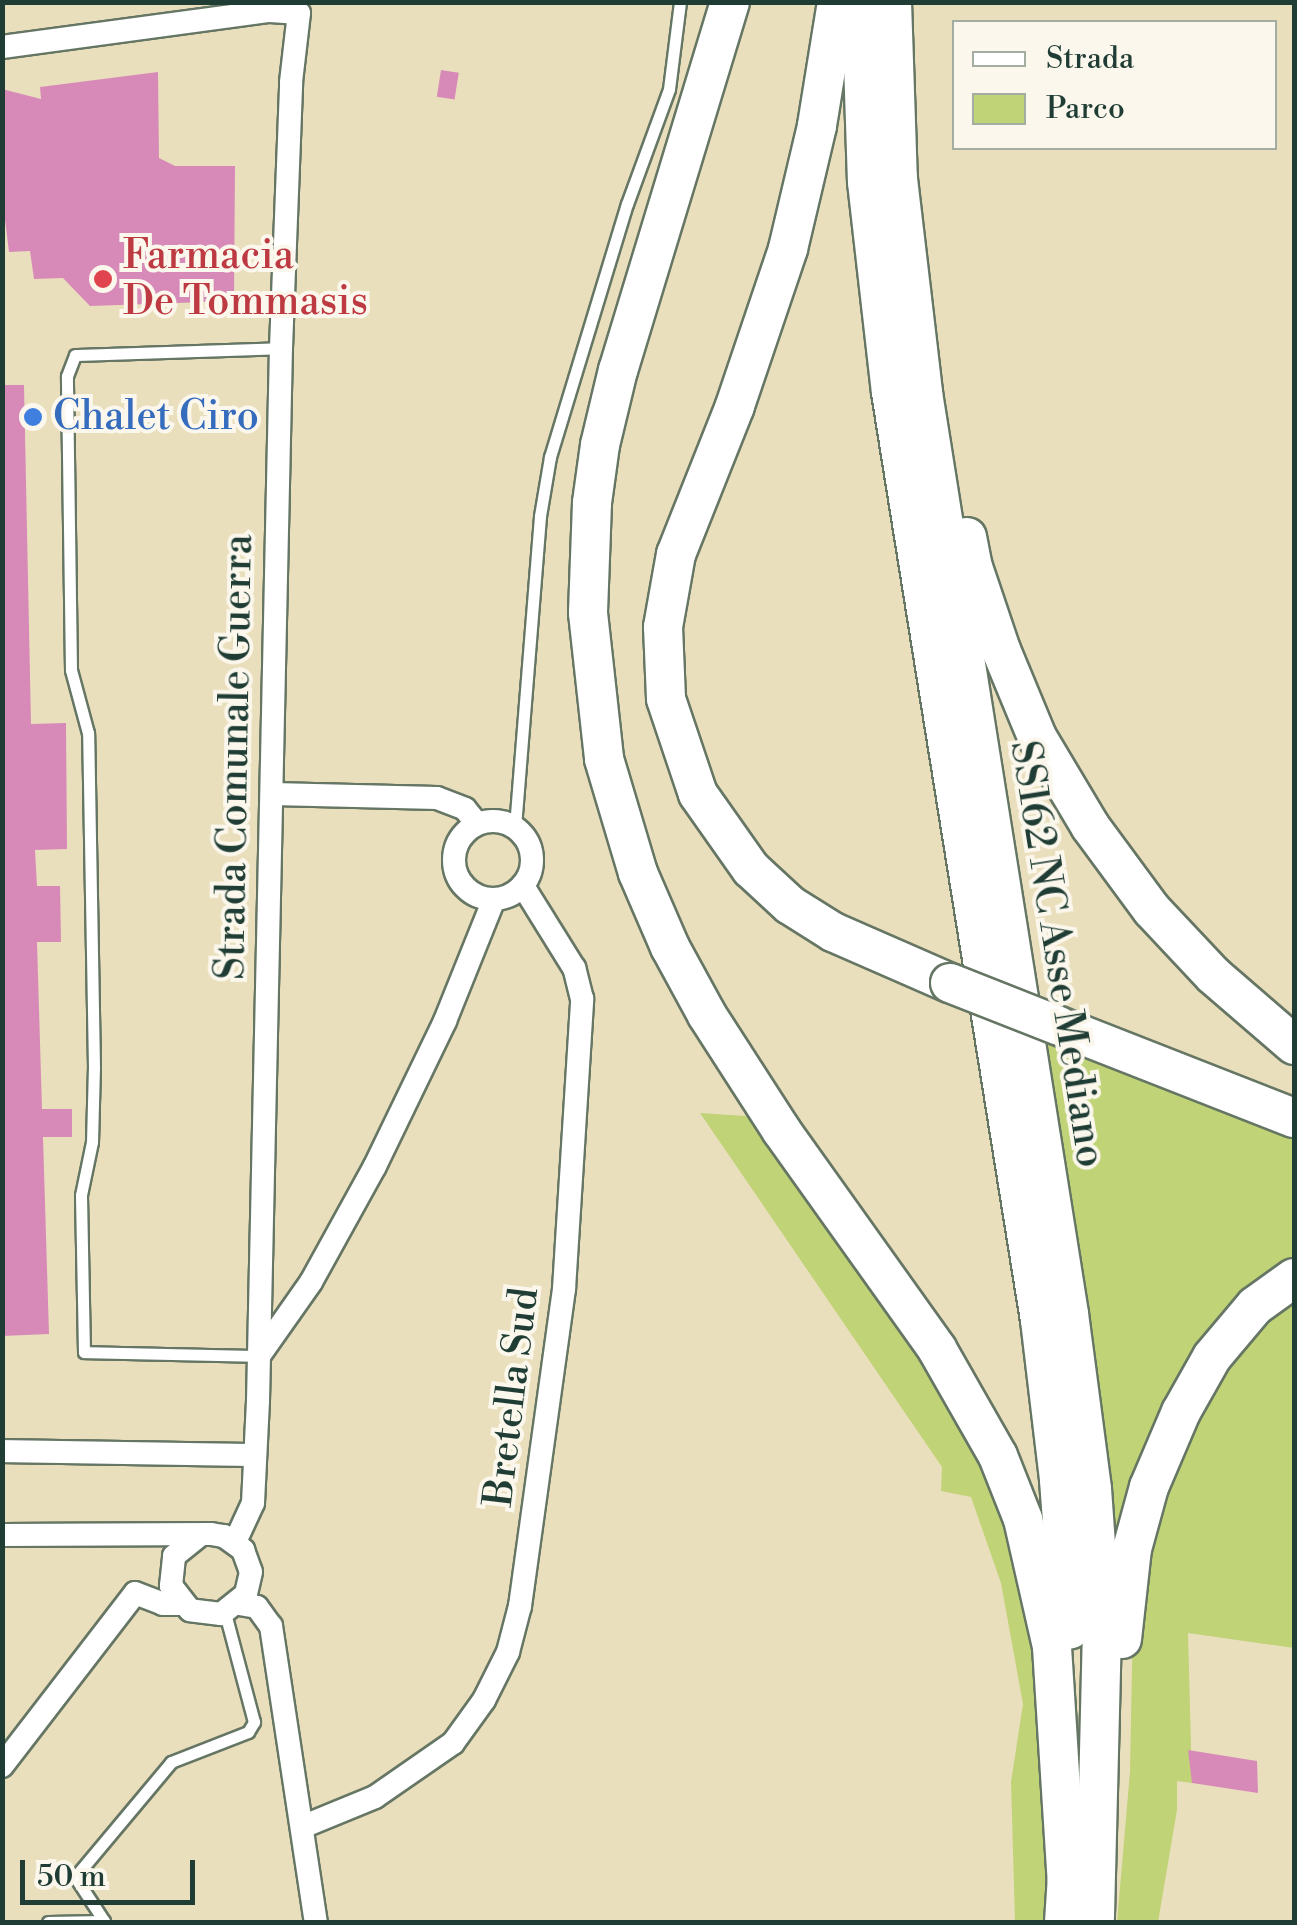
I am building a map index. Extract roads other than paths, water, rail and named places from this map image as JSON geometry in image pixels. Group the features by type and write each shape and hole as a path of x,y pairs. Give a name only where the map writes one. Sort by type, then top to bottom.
{"highway":[{"path":"730,2 618,370 600,446 592,502 588,594 604,759 638,873 670,948 781,1130 937,1349 998,1456 1023,1518 1052,1647 1087,1897"},
{"path":"837,2 817,126 788,250 735,406 676,554 664,626 666,699 698,794 751,870 790,905 833,932 950,984 1294,1118"},
{"name":"SS162 NC Asse Mediano","path":"861,2 868,182 891,392 1040,1320 1059,1480 1087,1897"},
{"name":"SS162 NC Asse Mediano","path":"892,2 898,179 923,393 1069,1314 1092,1489 1102,1630 1087,1897 1064,1922"},
{"path":"898,179 921,259 972,567 1037,737 1090,826 1152,910 1212,975 1294,1045"},
{"path":"1087,1897 1118,1765 1123,1605 1148,1487 1181,1412 1212,1357 1255,1306 1294,1278"}],"street":[{"path":"2,46 304,8"},
{"name":"Strada Comunale Guerra","path":"235,1542 253,1503 281,348 291,82 304,8"},
{"path":"273,794 437,798 465,809 477,824"},
{"path":"490,821 515,827 525,836 533,861 524,886 513,895 494,900 466,889 454,867 458,842 477,824 490,821"},
{"name":"Bretella Sud","path":"302,1828 375,1797 453,1743 484,1700 508,1652 520,1606 564,1289 582,999 574,968 524,886"},
{"path":"259,1356 311,1282 376,1166 445,1021 494,900"},
{"path":"2,1451 255,1455"},
{"path":"2,1535 199,1536 235,1542 251,1572 232,1608"},
{"path":"134,1535 171,1566"},
{"path":"182,1604 171,1586 171,1566 180,1547 199,1536"},
{"path":"2,1766 135,1593 163,1604 182,1604 200,1614 256,1607 271,1626 316,1922"}],"lane":[{"path":"515,827 540,516 550,457 621,222 669,89 680,2"},
{"path":"259,1356 84,1352 81,1195 92,1142 94,1068 88,732 71,670 67,376 75,354 281,348"},
{"path":"48,1922 104,1921 75,1877 171,1762 248,1732 254,1722 232,1608"}],"place":[{"name":"Farmacia De Tommasis","path":"103,279"},
{"name":"Chalet Ciro","path":"33,417"}]}
